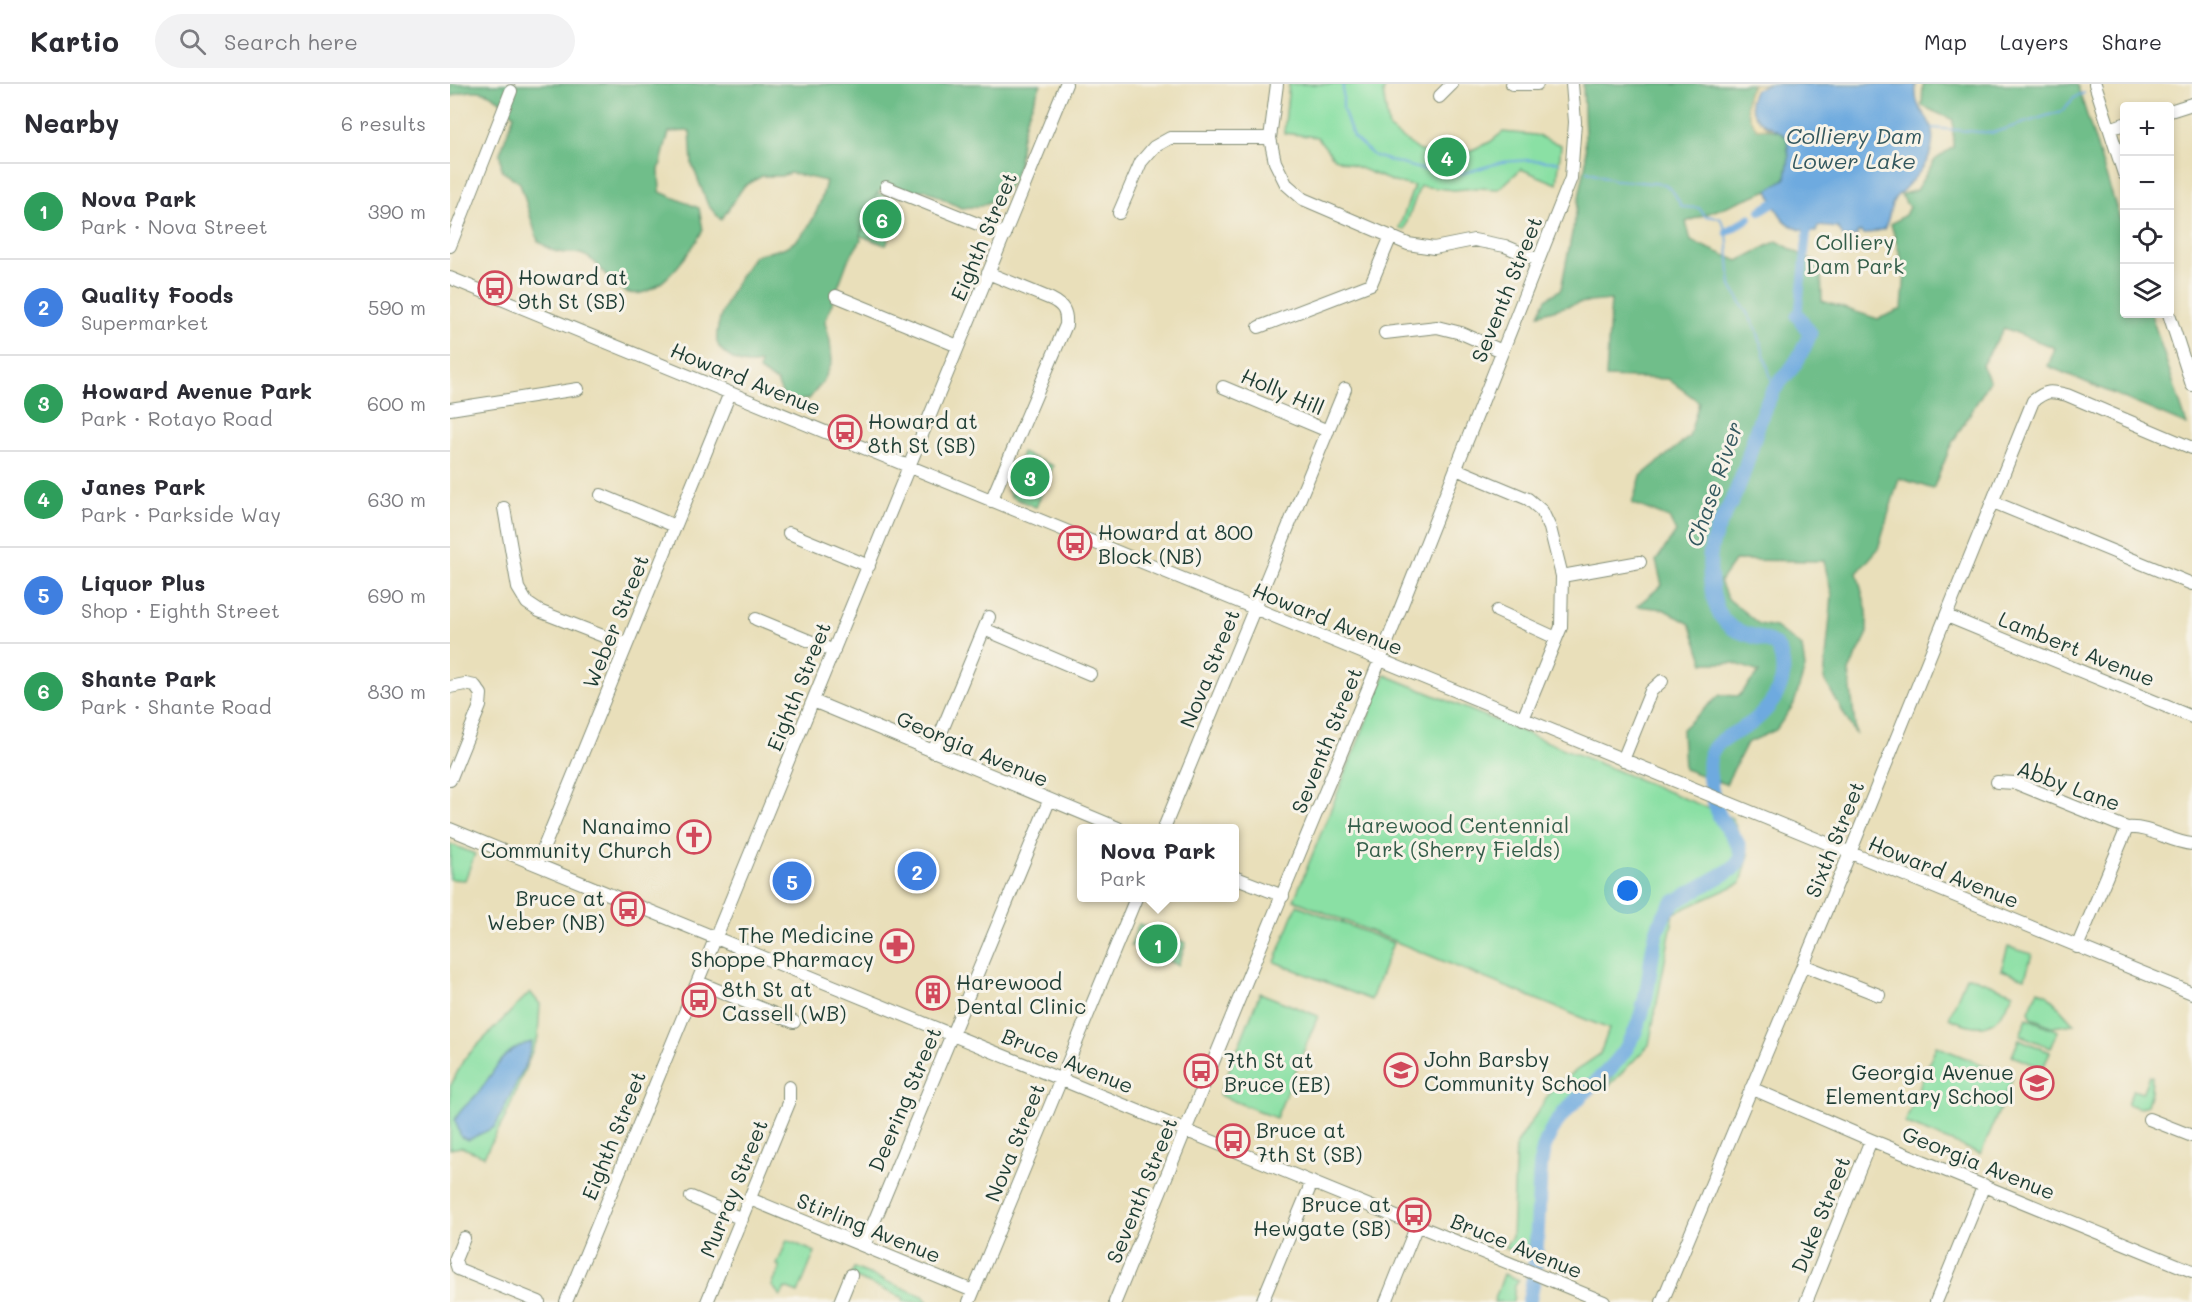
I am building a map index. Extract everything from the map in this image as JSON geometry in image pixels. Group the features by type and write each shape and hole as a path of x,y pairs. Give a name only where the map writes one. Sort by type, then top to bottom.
{"street":[{"name":"Eighth Street","path":"566,1302 1066,84"},
{"path":"1277,84 1270,138 1275,162 1286,184 1303,199 1408,244 1434,248 1474,240 1505,246 1538,260"},
{"path":"1439,96 1452,84"},
{"path":"1512,84 1537,84"},
{"name":"Seventh Street","path":"1115,1302 1380,660 1571,178 1575,122 1572,84"},
{"path":"2095,84 2120,161"},
{"path":"450,246 511,92"},
{"path":"2174,109 2192,104"},
{"path":"2110,129 2120,125"},
{"path":"1119,213 1141,162 1154,147 1170,138 1270,138"},
{"path":"886,187 1005,235"},
{"path":"1259,327 1371,284 1391,236"},
{"path":"988,273 1051,299 1060,304 1066,315 1066,325 991,501"},
{"name":"Howard Avenue","path":"450,278 2192,993"},
{"path":"836,296 958,346"},
{"path":"2170,318 2192,385"},
{"path":"1385,333 1437,327 1461,333 1502,351"},
{"name":"Holly Hill","path":"1223,387 1328,431"},
{"path":"450,409 578,389"},
{"name":"Nova Street","path":"1166,824 1346,389"},
{"name":"Sixth Street","path":"1662,1302 1850,853 2033,401 2052,391 2067,395 2192,448"},
{"name":"Weber Street","path":"537,864 730,393"},
{"path":"1456,469 1528,499 1542,511 1550,528 1562,576 1561,627 1523,719"},
{"path":"601,495 675,526"},
{"path":"1993,502 2192,584"},
{"path":"504,508 518,588 527,603 539,611 626,645"},
{"path":"789,533 869,566"},
{"path":"1562,576 1640,562"},
{"path":"1497,611 1556,638"},
{"name":"Lambert Avenue","path":"1947,616 2192,717"},
{"path":"756,619 834,651"},
{"path":"933,752 986,623 1090,674"},
{"path":"1623,760 1651,691 1662,681"},
{"path":"450,687 465,684 476,686 481,694 480,706 450,780"},
{"name":"Georgia Avenue","path":"813,701 1108,824"},
{"name":"Abby Lane","path":"1997,782 2016,783 2127,828 2137,827 2180,843 2192,844"},
{"name":"Deering Street","path":"864,1246 1049,801"},
{"path":"2077,947 2127,828"},
{"name":"Bruce Avenue","path":"450,829 1126,1104 1186,1131 1604,1302"},
{"path":"1239,879 1283,896"},
{"name":"Nova Street","path":"971,1297 1134,902"},
{"path":"1803,965 1879,995"},
{"path":"698,982 794,1022"},
{"name":"Murray Street","path":"707,1302 789,1102 789,1087"},
{"name":"Georgia Avenue","path":"1751,1088 1871,1140 2192,1271"},
{"path":"2149,1119 2192,1136"},
{"name":"Duke Street","path":"1806,1302 1871,1140"},
{"path":"1262,1302 1312,1182"},
{"path":"1938,1302 1984,1185"},
{"path":"691,1197 742,1219"},
{"name":"Stirling Avenue","path":"750,1199 864,1246 971,1297"},
{"path":"1386,1302 1417,1225"},
{"path":"464,1238 455,1260 460,1271 539,1302"},
{"path":"840,1302 851,1275"}],"green space":[{"path":"450,84 1041,84 1026,119 1019,162 1013,181 1001,196 981,206 961,208 926,190 905,192 886,187 877,193 860,235 861,240 848,260 825,322 832,362 824,380 809,399 786,402 777,382 759,371 760,363 739,362 723,352 717,342 717,332 729,297 754,256 786,247 798,239 810,225 826,181 790,173 781,176 762,176 744,186 721,220 708,205 692,164 690,131 669,132 659,170 660,192 699,208 703,230 680,264 669,275 658,285 634,294 618,287 588,257 578,253 554,251 538,241 520,183 502,171 500,153 514,115 500,101 486,92 470,91 450,97"},
{"path":"1289,84 1387,84 1383,92 1389,129 1420,151 1458,156 1490,142 1503,132 1535,135 1561,145 1557,184 1521,169 1499,189 1454,190 1420,186 1404,230 1399,228 1414,186 1394,182 1334,158 1317,137 1284,133"},
{"name":"Colliery Dam Park","path":"1583,84 1753,84 1751,86 1766,129 1779,131 1787,138 1789,158 1786,178 1768,190 1686,222 1691,241 1738,261 1777,241 1821,266 1822,301 1878,319 1902,309 1905,272 1891,224 1905,215 1909,207 1900,195 1916,190 1935,160 1953,147 1953,120 1922,106 1923,84 2077,84 2120,219 2120,318 2152,318 2187,425 2048,366 2055,348 2004,328 1982,365 1990,381 1952,443 1933,489 1899,478 1878,549 1857,573 1867,611 1867,635 1849,671 1856,735 1824,679 1832,596 1824,561 1735,560 1720,581 1727,598 1759,624 1775,627 1802,647 1805,668 1794,704 1776,730 1747,743 1726,784 1684,769 1682,729 1720,695 1739,696 1759,672 1734,663 1704,663 1690,624 1663,609 1637,606 1662,585 1656,561 1676,532 1669,518 1632,503 1641,476 1689,437 1699,402 1668,379 1606,377 1611,300 1578,303 1539,314 1546,299 1561,289 1586,162"},
{"path":"877,193 903,204 886,245 860,235"},
{"path":"1022,453 1053,466 1036,507 1012,497 1008,491"},
{"name":"Harewood Centennial Park (Sherry Fields)","path":"1385,675 1732,818 1749,855 1741,883 1674,913 1649,1045 1608,1087 1614,1072 1560,1119 1538,1156 1534,1180 1538,1212 1525,1256 1504,1248 1512,1237 1516,1145 1555,1085 1600,1054 1609,1029 1294,900"},
{"path":"450,844 475,854 465,880 450,879"},
{"path":"1297,905 1393,943 1371,1000 1275,962"},
{"path":"1139,924 1186,943 1178,965 1131,945"},
{"path":"2008,947 2032,954 2025,978 2001,970"},
{"path":"1969,976 2013,993 2002,1014 1988,1025 1972,1026 1949,1018 1966,977"},
{"path":"2038,990 2047,994 2074,1024 2053,1027 2032,1018 2029,1011"},
{"path":"530,992 540,1004 538,1037 506,1116 484,1156 461,1147 450,1149 450,1087 464,1059"},
{"path":"1260,993 1318,1016 1276,1118 1219,1095"},
{"path":"2027,1018 2058,1031 2051,1048 2020,1035"},
{"path":"2019,1039 2050,1052 2043,1068 2012,1056"},
{"path":"1936,1046 2013,1077 1981,1154 1905,1123"},
{"path":"2149,1076 2152,1077 2147,1105 2140,1108 2127,1104 2133,1090 2142,1093"},
{"path":"787,1240 815,1252 798,1293 785,1288 781,1296 772,1286"},
{"path":"854,1268 923,1296 928,1302 903,1302 904,1298 851,1276"},
{"path":"1504,1274 1519,1280 1515,1286 1513,1302 1494,1302"}],"sand":[{"path":"1753,84 1770,84 1762,85 1763,124 1770,128 1757,129 1748,113 1747,95"}],"water":[{"name":"Colliery Dam Lower Lake","path":"1770,84 1916,84 1919,107 1931,125 1932,148 1922,169 1895,198 1884,229 1863,235 1861,232 1857,233 1857,236 1844,238 1838,228 1818,226 1816,232 1806,231 1797,229 1784,220 1768,190 1786,178 1789,158 1787,138 1760,121 1752,110 1750,101 1755,89"},
{"path":"532,1042 527,1061 495,1127 468,1140 461,1137 455,1120 460,1112 479,1092 506,1055"}],"waterway":[{"path":"1343,84 1343,109 1353,137 1374,156 1416,168 1457,175 1502,162 1529,160 1559,162"},
{"path":"1932,128 1992,133 2062,111 2075,97 2084,93"},
{"path":"1587,171 1614,180 1665,184 1674,193 1682,207 1699,208 1705,216 1720,218 1727,232 1731,286 1757,330 1774,389"},
{"path":"1760,211 1773,203"},
{"path":"1727,232 1749,218"},
{"name":"Chase River","path":"1798,316 1807,232"},
{"name":"Chase River","path":"1529,1302 1535,1263 1541,1160 1551,1131 1572,1104 1610,1069 1631,1040 1644,1006 1657,931 1666,912 1673,903 1732,869 1741,859 1738,844 1717,809 1710,782 1709,762 1711,754 1720,742 1748,726 1771,703 1782,680 1783,665 1781,654 1772,643 1739,631 1725,622 1715,603 1712,591 1710,555 1716,533 1743,475 1762,413 1776,387 1797,361 1810,333 1798,316"}],"place":[{"name":"Janes Park","path":"1447,157"},
{"name":"Shante Park","path":"882,219"},
{"name":"Howard at 9th St (SB)","path":"495,288"},
{"name":"Howard at 8th St (SB)","path":"845,432"},
{"name":"Howard Avenue Park","path":"1030,477"},
{"name":"Howard at 800 Block (NB)","path":"1075,543"},
{"name":"Nanaimo Community Church","path":"694,837"},
{"name":"Quality Foods","path":"917,871"},
{"name":"Liquor Plus","path":"792,881"},
{"name":"Bruce at Weber (NB)","path":"628,909"},
{"name":"Nova Park","path":"1158,944"},
{"name":"The Medicine Shoppe Pharmacy","path":"897,946"},
{"name":"Harewood Dental Clinic","path":"933,993"},
{"name":"8th St at Cassell (WB)","path":"699,1000"},
{"name":"John Barsby Community School","path":"1401,1070"},
{"name":"7th St at Bruce (EB)","path":"1201,1071"},
{"name":"Georgia Avenue Elementary School","path":"2037,1083"},
{"name":"Bruce at 7th St (SB)","path":"1233,1141"},
{"name":"Bruce at Hewgate (SB)","path":"1414,1215"}]}
